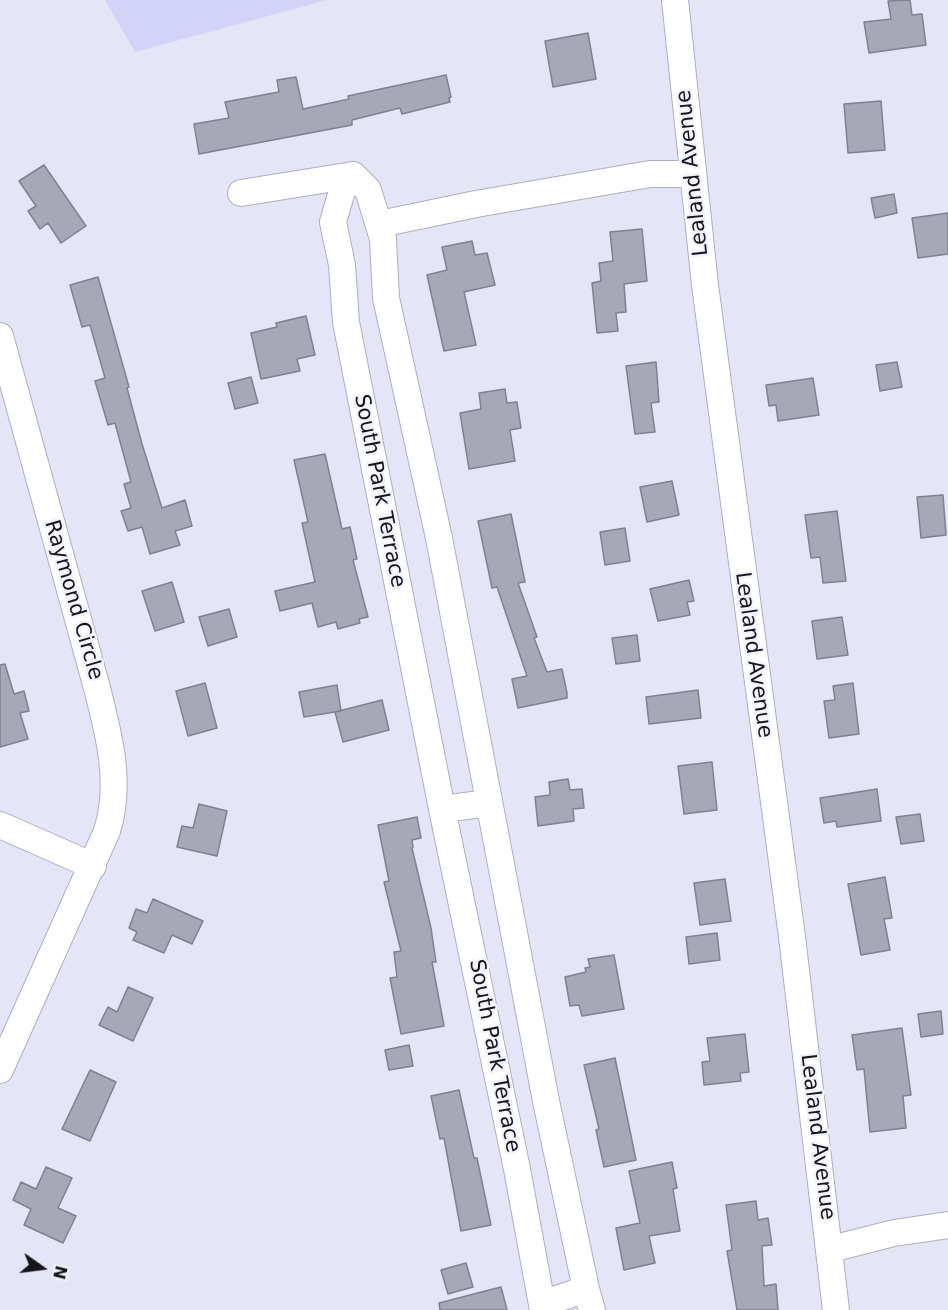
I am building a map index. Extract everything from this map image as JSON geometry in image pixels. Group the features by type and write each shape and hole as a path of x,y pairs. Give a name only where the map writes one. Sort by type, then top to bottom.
{"street":[{"name":"Lealand Avenue","path":"675,0 705,285 792,937 831,1249 836,1310"},
{"path":"380,224 476,204 650,174 693,174"},
{"path":"241,193 353,175"},
{"name":"South Park Terrace","path":"353,175 368,190 380,224 386,298 440,538 546,1101 589,1300 543,1307 482,992 442,809 346,322 342,265 333,222 342,191 353,175"},
{"name":"Raymond Circle","path":"0,336 108,730 114,772 113,813 93,866 0,1071"},
{"path":"442,809 489,803"},
{"path":"0,825 93,866"},
{"path":"831,1249 894,1233 948,1225"}],"shaded area":[{"path":"105,0 327,0 135,52"}],"building":[{"path":"910,0 912,15 922,14 926,45 869,53 864,22 891,19 888,1"},
{"path":"588,33 596,79 553,87 545,41"},
{"path":"446,75 450,102 402,114 400,108 352,120 352,125 199,154 194,124 229,118 225,102 279,92 277,80 296,77 303,109 349,99 348,96"},
{"path":"881,101 885,150 848,153 844,104"},
{"path":"44,165 86,226 61,243 48,223 40,229 28,211 36,206 19,181"},
{"path":"894,194 897,213 875,218 871,198"},
{"path":"948,213 948,254 918,258 912,218"},
{"path":"642,229 647,281 624,284 626,312 616,313 618,331 597,333 592,283 601,281 599,263 613,261 610,232"},
{"path":"472,241 475,255 487,253 495,285 464,292 476,345 444,351 427,275 447,270 442,247"},
{"path":"98,277 129,387 127,388 142,444 162,508 185,500 192,526 175,531 180,545 150,554 142,527 128,531 121,511 131,508 124,484 131,482 115,423 108,425 95,381 105,378 90,325 82,327 70,285"},
{"path":"306,316 315,355 297,359 300,371 261,379 251,333 277,327 276,323"},
{"path":"656,362 659,402 651,403 655,432 635,434 626,366"},
{"path":"897,362 902,387 880,391 876,365"},
{"path":"251,377 258,403 235,409 228,383"},
{"path":"813,378 819,415 778,421 776,405 769,406 766,385"},
{"path":"505,389 507,403 517,402 521,428 510,430 515,461 469,469 460,413 481,409 479,393"},
{"path":"325,454 342,529 350,527 357,559 353,560 368,617 359,619 360,623 338,629 336,622 318,627 312,603 280,611 275,591 315,582 302,523 308,522 294,460"},
{"path":"672,481 679,515 647,522 640,487"},
{"path":"943,495 946,535 921,538 917,497"},
{"path":"837,511 846,581 823,583 820,557 811,558 805,515"},
{"path":"511,514 525,582 518,583 537,637 534,638 547,672 562,669 567,693 567,698 518,708 512,679 527,676 497,587 492,588 478,521"},
{"path":"625,528 630,561 605,565 600,532"},
{"path":"689,580 694,601 687,602 690,615 658,621 650,589"},
{"path":"172,582 184,622 155,631 142,591"},
{"path":"229,609 237,637 208,646 199,617"},
{"path":"842,617 848,655 817,659 812,621"},
{"path":"637,635 640,661 616,664 612,638"},
{"path":"5,664 14,694 24,691 29,711 20,713 28,739 0,747 0,665"},
{"path":"205,683 217,728 188,736 176,691"},
{"path":"853,683 859,734 829,738 824,701 835,700 833,686"},
{"path":"337,685 341,711 304,717 299,692"},
{"path":"698,690 701,718 649,724 646,697"},
{"path":"382,700 389,730 343,742 335,712"},
{"path":"712,762 717,810 684,814 678,766"},
{"path":"568,779 570,790 582,789 584,808 573,809 574,821 538,826 535,797 550,795 549,782"},
{"path":"877,789 881,821 837,827 836,821 824,823 820,798"},
{"path":"199,804 227,811 217,856 177,847 182,826 193,828"},
{"path":"920,814 924,841 901,844 896,817"},
{"path":"417,817 421,838 412,840 412,848 431,928 436,962 432,962 444,1026 401,1034 390,978 397,977 394,952 401,951 384,882 389,881 378,825"},
{"path":"885,877 892,918 884,919 890,950 861,955 848,884"},
{"path":"725,879 731,921 700,925 694,883"},
{"path":"153,899 203,921 192,944 172,935 164,953 133,940 137,932 129,928 136,909 147,913"},
{"path":"717,933 720,960 689,964 686,937"},
{"path":"614,955 624,1009 582,1016 579,1005 570,1006 565,977 586,972 585,968 590,967 588,959"},
{"path":"128,987 153,998 133,1041 99,1025 108,1007 117,1012"},
{"path":"941,1011 943,1034 921,1037 918,1014"},
{"path":"902,1028 911,1095 903,1096 906,1128 870,1132 864,1069 857,1070 852,1035"},
{"path":"745,1034 749,1072 740,1073 741,1081 704,1085 702,1062 710,1061 707,1038"},
{"path":"409,1045 413,1066 389,1070 385,1050"},
{"path":"615,1058 636,1160 604,1167 596,1130 599,1129 584,1065"},
{"path":"90,1070 116,1082 90,1141 62,1129"},
{"path":"459,1090 474,1158 477,1158 491,1225 461,1231 444,1138 440,1139 431,1096"},
{"path":"672,1162 677,1188 673,1189 680,1231 649,1236 655,1263 624,1270 616,1228 640,1223 629,1171"},
{"path":"46,1167 72,1178 58,1208 76,1216 63,1243 24,1225 31,1209 13,1200 21,1182 36,1189"},
{"path":"756,1201 758,1220 768,1218 772,1245 762,1246 764,1286 776,1284 778,1310 737,1310 727,1251 732,1250 726,1205"},
{"path":"466,1263 473,1287 448,1294 441,1270"},
{"path":"501,1287 507,1310 440,1310 439,1303"}]}
